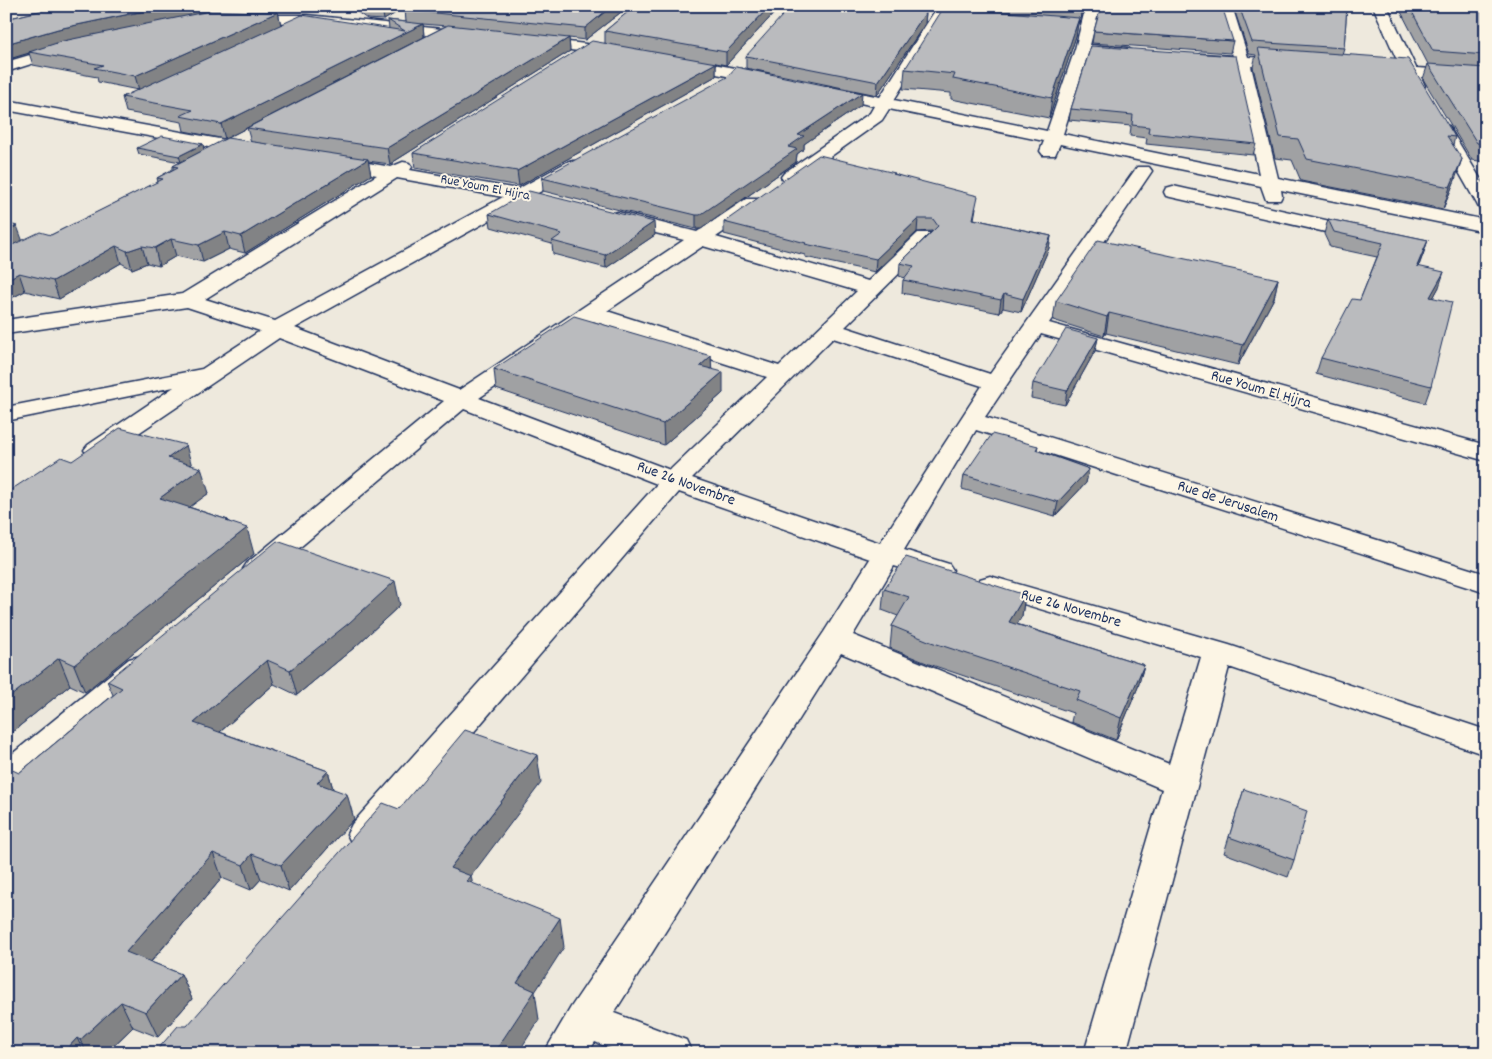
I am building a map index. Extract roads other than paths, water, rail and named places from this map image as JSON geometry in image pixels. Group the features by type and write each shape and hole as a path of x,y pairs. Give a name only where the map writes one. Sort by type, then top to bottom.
{"street":[{"path":"288,21 331,6"},
{"path":"1051,144 1082,49 1082,30 1093,6"},
{"path":"1225,6 1242,62 1269,180 1270,205"},
{"path":"1380,6 1410,72 1424,97"},
{"path":"786,10 840,11"},
{"path":"384,28 406,15"},
{"path":"240,582 460,400 702,239 881,109 937,15"},
{"path":"225,17 384,28 432,41"},
{"path":"288,21 432,41 481,42"},
{"path":"571,60 604,36"},
{"path":"6,67 82,45"},
{"path":"623,66 571,60 520,46 590,47 637,55"},
{"path":"1082,49 1139,53"},
{"path":"1186,57 1311,66"},
{"path":"669,68 727,75 778,88"},
{"path":"1360,69 1486,77"},
{"path":"810,95 1051,144 1269,180 1486,226"},
{"path":"6,105 268,153"},
{"path":"92,120 118,108"},
{"path":"1433,114 1486,204"},
{"path":"203,160 255,133"},
{"path":"1051,144 1270,205 1386,231"},
{"path":"6,327 188,300 420,156"},
{"path":"78,463 277,330 590,156"},
{"name":"Rue Youm El Hijra","path":"317,160 522,194 550,201"},
{"path":"672,1053 575,1036 835,639 885,554 970,420 1144,171"},
{"path":"1173,192 1270,205"},
{"path":"597,213 702,239 872,289"},
{"path":"348,852 674,481 925,237"},
{"name":"Rue 26 Novembre","path":"188,300 277,330 674,481 885,554 1218,652 1486,744"},
{"path":"591,313 784,375"},
{"name":"Rue Youm El Hijra","path":"1036,326 1486,453"},
{"path":"830,330 996,383"},
{"path":"6,414 214,372"},
{"name":"Rue de Jerusalem","path":"970,420 1486,584"},
{"path":"835,639 1182,782"},
{"path":"6,778 157,652"},
{"path":"1105,1053 1218,652"}]}
